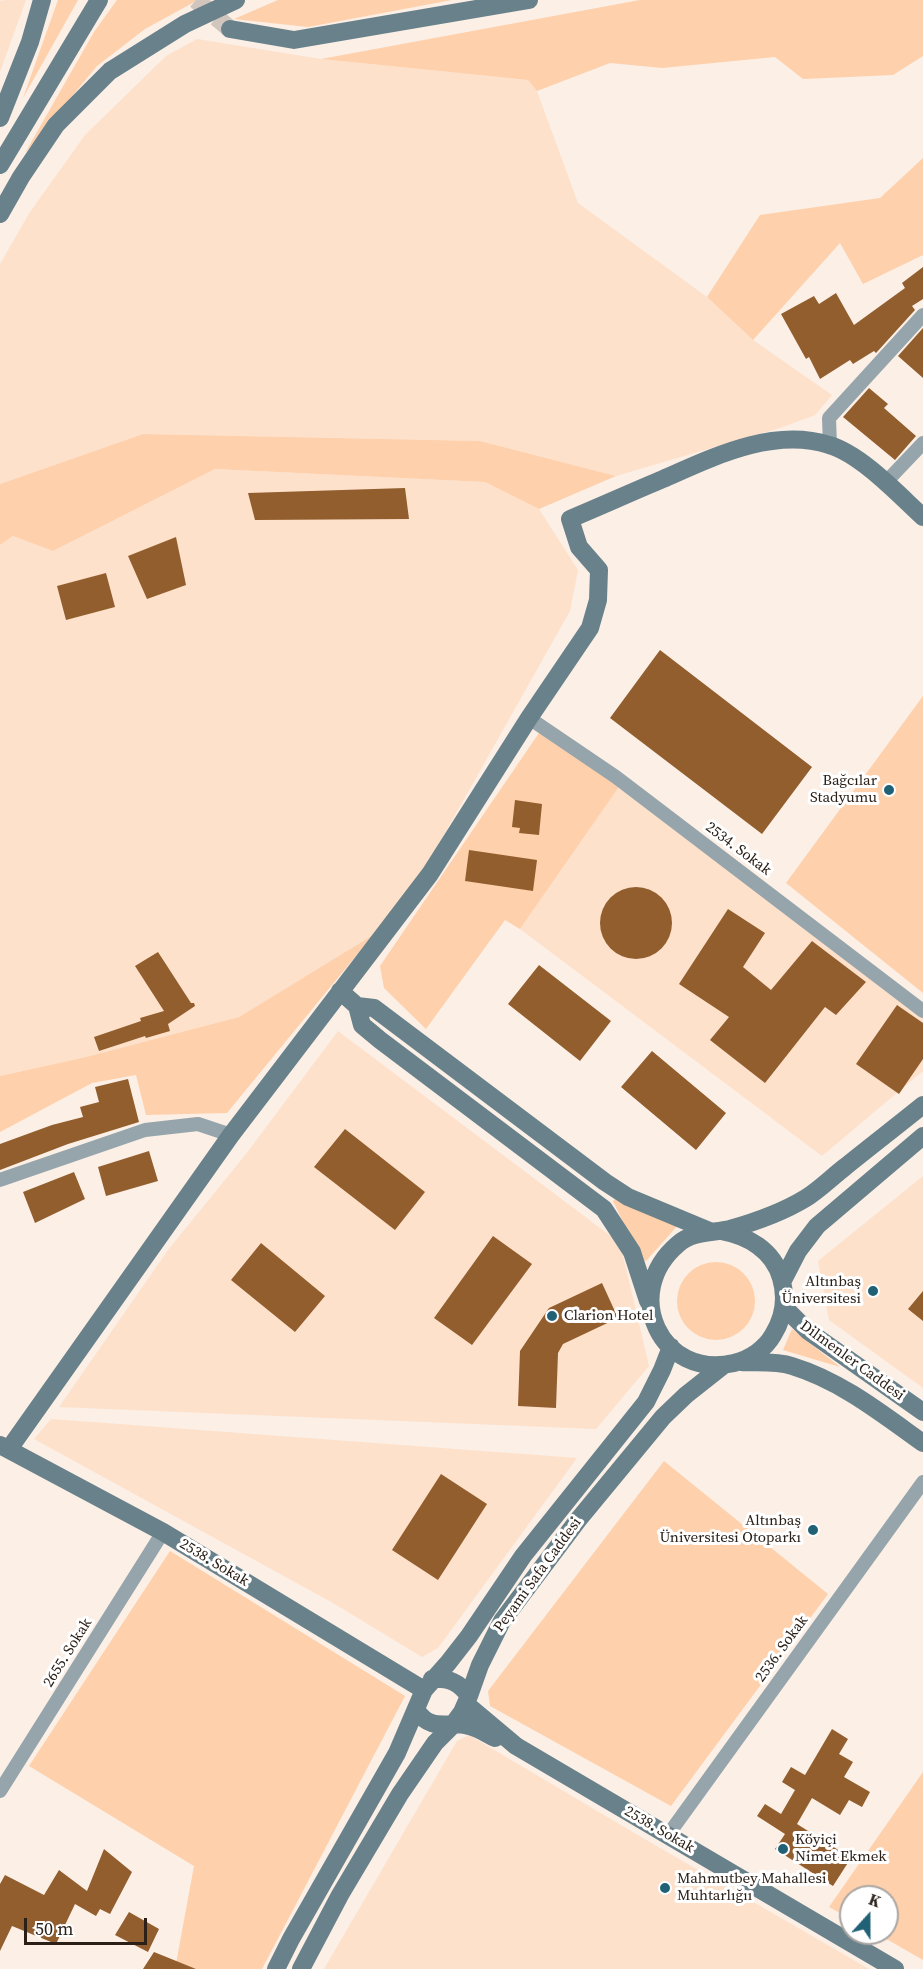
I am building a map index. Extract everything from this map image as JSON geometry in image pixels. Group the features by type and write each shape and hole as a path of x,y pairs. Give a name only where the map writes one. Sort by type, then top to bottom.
{"street":[{"path":"0,118 30,42 42,0"},
{"path":"0,165 99,0"},
{"path":"0,214 21,177 56,125 110,71 184,24 236,0"},
{"path":"230,29 294,40 528,0"},
{"path":"830,445 829,418 923,315"},
{"path":"5,1447 231,1135 430,873 529,718 590,628 598,600 599,570 579,547 570,519 728,451 769,441 799,440 830,445 852,456 886,482 923,517"},
{"path":"886,482 923,443"},
{"name":"2534. Sokak","path":"529,718 616,777 923,1011"},
{"path":"340,991 357,1006 362,1025 371,1033 604,1209 632,1252 655,1325 671,1347 682,1356 710,1365 732,1363 758,1352 770,1340 779,1325 784,1308 782,1282 774,1262 764,1250 751,1240 736,1234 716,1231 628,1197 374,1008 357,1006"},
{"path":"651,1312 650,1292 655,1272 666,1255 681,1241 700,1233 716,1231 768,1216 806,1198 923,1105"},
{"path":"0,1180 145,1130 198,1124 231,1135"},
{"path":"782,1282 798,1251 817,1226 923,1136"},
{"name":"Dilmenler Caddesi","path":"784,1308 808,1331 923,1412"},
{"name":"Peyami Safa Caddesi","path":"276,1969 398,1752 428,1684 448,1663 524,1556 646,1402 671,1347"},
{"name":"Dilmenler Caddesi","path":"732,1363 789,1365 828,1380 850,1391 923,1443"},
{"name":"Peyami Safa Caddesi","path":"301,1969 340,1895 400,1794 435,1743 454,1724 468,1700 480,1665 502,1621 578,1520 663,1417 686,1395 732,1363"},
{"name":"2538. Sokak","path":"5,1447 164,1532 428,1684"},
{"name":"2536. Sokak","path":"668,1835 923,1482"},
{"name":"2655. Sokak","path":"0,1791 164,1532"},
{"path":"428,1684 451,1680 463,1688 468,1700 516,1746"},
{"path":"417,1711 430,1723 469,1726 516,1746"},
{"name":"2538. Sokak","path":"516,1746 895,1969"}],"shaded area":[{"path":"26,0 0,72 0,1"},
{"path":"58,0 78,0 23,98"},
{"path":"117,0 198,0 145,29 97,66 25,153 94,32"},
{"path":"278,0 452,0 308,27 234,19"},
{"path":"640,0 923,0 923,56 893,75 803,79 775,57 662,68 610,63 537,91 528,80 321,59"},
{"path":"197,39 321,59 528,80 537,91 578,203 707,297 753,340 832,395 815,415 783,427 616,476 480,441 143,434 0,484 0,264 30,212 85,135 166,56"},
{"path":"923,158 923,255 863,284 840,243 753,340 707,297 760,215 880,198"},
{"path":"143,434 480,441 616,476 539,509 485,482 215,469 53,551 13,536 0,545 0,484"},
{"path":"215,469 485,482 539,509 578,570 570,611 428,863 373,935 239,1017 86,1057 0,1076 0,545 13,536 53,551"},
{"name":"Bağcılar Stadyumu","path":"923,696 923,993 786,883"},
{"path":"541,730 621,784 520,929 505,920 426,1029 384,988 380,966"},
{"path":"621,784 923,1010 923,1071 822,1156 520,929"},
{"path":"373,935 227,1113 146,1115 136,1075 92,1083 0,1132 0,1076 86,1057 239,1017"},
{"path":"338,1031 620,1243 649,1366 596,1429 59,1407 168,1250 246,1154"},
{"name":"Altınbaş Üniversitesi","path":"923,1176 923,1388 829,1320 818,1261"},
{"path":"616,1198 679,1224 646,1261 640,1258 613,1201"},
{"path":"716,1262 731,1265 743,1274 752,1286 755,1301 752,1316 743,1328 731,1337 716,1340 701,1337 689,1328 680,1316 677,1301 680,1286 689,1274 701,1265"},
{"path":"792,1329 840,1367 783,1350"},
{"path":"51,1419 577,1458 438,1648 422,1657 333,1603 34,1439"},
{"path":"664,1461 828,1594 671,1806 490,1706 488,1691"},
{"path":"170,1551 405,1696 262,1969 175,1969 194,1866 29,1766"},
{"path":"469,1735 869,1969 324,1969 457,1741"},
{"path":"923,1772 923,1960 897,1945 899,1945 899,1885 844,1885"},
{"path":"839,1893 839,1912 829,1907"}],"building":[{"path":"923,267 923,299 912,306 915,310 876,353 874,351 853,364 850,360 820,379 809,357 806,359 781,314 814,296 819,304 836,293 854,325 905,288 902,283"},
{"path":"923,328 923,378 898,356"},
{"path":"869,388 888,404 884,408 916,436 895,460 843,417"},
{"path":"405,488 409,519 255,520 248,493"},
{"path":"176,537 186,585 147,599 128,556"},
{"path":"106,573 115,607 66,620 57,586"},
{"path":"660,650 812,767 762,834 610,718"},
{"path":"515,800 542,804 539,835 519,833 520,828 512,827"},
{"path":"469,850 537,860 533,891 465,881"},
{"path":"636,887 656,893 666,903 672,923 666,943 656,953 636,959 616,953 606,943 600,923 606,903 616,893"},
{"path":"728,909 765,933 743,967 771,990 812,941 866,982 836,1015 825,1007 765,1083 710,1040 729,1017 679,984"},
{"path":"158,952 195,1006 168,1024 170,1031 146,1038 145,1036 99,1051 94,1037 164,1011 135,966"},
{"path":"539,965 611,1021 580,1061 508,1004"},
{"path":"897,1005 923,1023 923,1059 899,1094 856,1064"},
{"path":"652,1051 726,1113 696,1150 621,1087"},
{"path":"128,1079 139,1122 68,1144 0,1170 0,1144 52,1125 83,1117 80,1107 99,1102 95,1087"},
{"path":"345,1129 425,1192 395,1230 314,1167"},
{"path":"149,1151 158,1181 106,1196 98,1167"},
{"path":"74,1172 85,1199 35,1223 23,1192"},
{"path":"493,1236 532,1264 472,1345 434,1318"},
{"path":"261,1243 325,1296 295,1332 231,1280"},
{"path":"602,1283 618,1318 563,1344 558,1353 556,1408 518,1406 520,1351 549,1308"},
{"path":"923,1291 923,1321 908,1309"},
{"path":"441,1474 487,1504 438,1580 392,1550"},
{"path":"832,1729 848,1739 839,1754 853,1762 844,1777 870,1792 862,1807 849,1800 840,1815 812,1798 797,1824 851,1858 833,1886 775,1849 785,1834 757,1816 765,1804 781,1814 795,1790 782,1782 791,1767 805,1775"},
{"path":"104,1849 132,1872 110,1914 100,1909 96,1916 75,1904 56,1944 12,1926 0,1951 0,1884 5,1875 44,1895 59,1870 87,1891"},
{"path":"129,1912 159,1929 148,1952 115,1935"},
{"path":"154,1952 196,1969 143,1969"}],"tunnel":[{"path":"196,0 230,29"}],"place":[{"name":"Bağcılar Stadyumu","path":"889,790"},
{"name":"Altınbaş Üniversitesi","path":"873,1291"},
{"name":"Clarion Hotel","path":"552,1316"},
{"name":"Altınbaş Üniversitesi Otoparkı","path":"813,1530"},
{"name":"Köyiçi Nimet Ekmek","path":"783,1849"},
{"name":"Mahmutbey Mahallesi Muhtarlığıı","path":"665,1888"}]}
